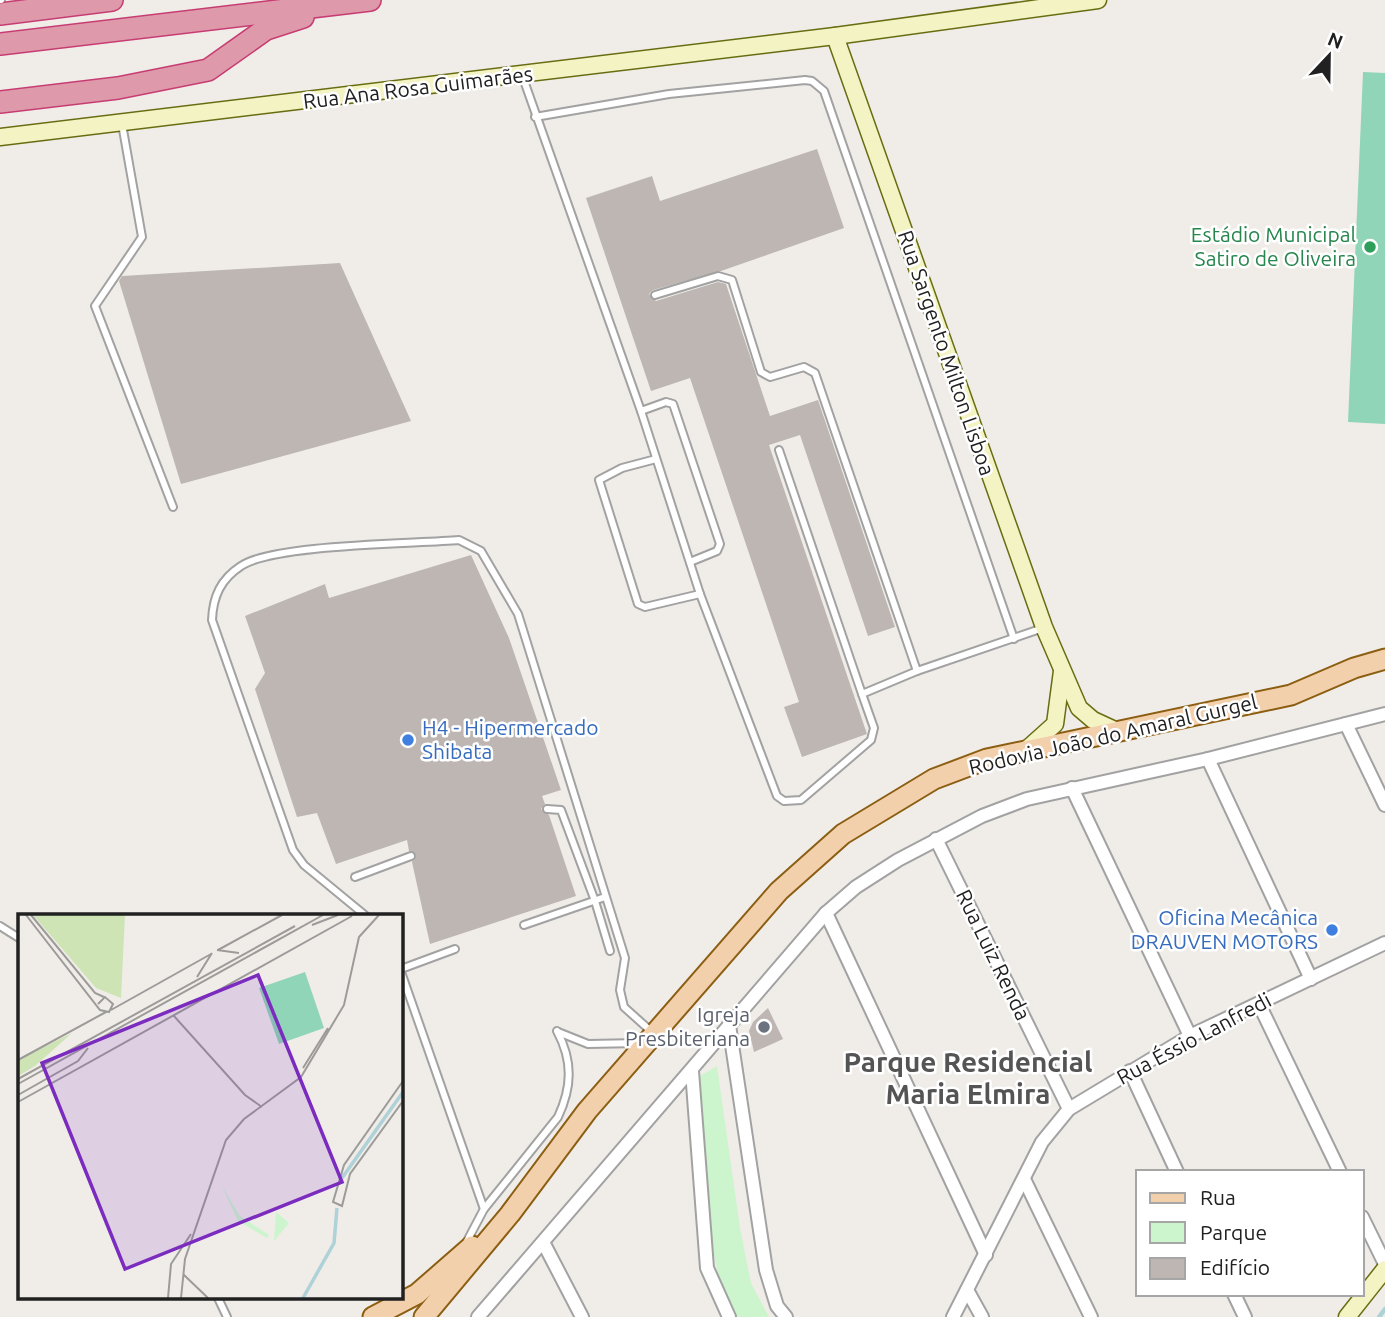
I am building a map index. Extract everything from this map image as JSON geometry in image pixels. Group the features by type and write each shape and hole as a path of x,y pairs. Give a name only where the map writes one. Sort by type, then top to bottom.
{"highway":[{"path":"0,14 112,0"},
{"path":"0,44 370,0"},
{"path":"0,102 118,88 208,70 266,29 348,3"}],"main road":[{"name":"Rodovia João do Amaral Gurgel","path":"1354,668 1385,643"},
{"name":"Rodovia João do Amaral Gurgel","path":"424,1317 510,1214 587,1111 779,891 843,834 934,779 987,759 1291,695 1354,668 1385,659"},
{"name":"Rodovia João do Amaral Gurgel","path":"373,1317 417,1294 510,1214"}],"street":[{"name":"Rua Ana Rosa Guimarães","path":"0,137 835,36 1098,0"},
{"name":"Rua Sargento Milton Lisboa","path":"835,36 1044,627 1079,708 1085,715 1119,732"},
{"path":"1023,753 1055,724 1062,669"},
{"path":"478,1317 825,913 856,887 936,839 1027,799 1208,759 1385,714"},
{"path":"1346,724 1385,805"},
{"path":"1208,759 1311,979"},
{"path":"1072,788 1190,1036"},
{"name":"Rua Luiz Renda","path":"936,839 1069,1109"},
{"path":"825,913 986,1255"},
{"name":"Rua Éssio Lanfredi","path":"953,1317 1042,1142 1069,1109 1190,1036 1384,947"},
{"path":"1259,1004 1339,1170"},
{"path":"729,1025 766,1270 777,1306 786,1317"},
{"path":"692,1071 707,1268 729,1317"},
{"path":"1130,1071 1176,1170"},
{"path":"1024,1179 1091,1317"},
{"path":"1364,1221 1385,1267 1364,1295"},
{"path":"543,1242 582,1317"},
{"path":"967,1290 982,1317"},
{"path":"1235,1296 1245,1317"},
{"path":"1347,1317 1363,1296"}],"lane":[{"path":"522,75 641,411 700,594 777,796 784,801 801,800 871,740 874,728 779,450"},
{"path":"535,117 669,94 805,80 818,85 824,91 1014,639"},
{"path":"122,124 142,237 95,306 173,507"},
{"path":"655,295 718,276 732,280 761,372 770,377 804,367 815,373 917,671"},
{"path":"641,411 666,402 673,404 720,544 717,551 690,562"},
{"path":"656,458 622,468 599,480 634,592 638,604 646,607 700,594"},
{"path":"364,914 304,865 293,850 212,620 212,603 224,580 243,564 276,553 459,540 481,551 518,614 625,958 621,997 624,1007 651,1038"},
{"path":"862,694 917,671 1044,627"},
{"path":"547,809 561,810 595,901 610,951"},
{"path":"355,877 411,856"},
{"path":"524,925 605,897"},
{"path":"0,926 18,937"},
{"path":"402,971 455,949"},
{"path":"402,974 484,1209"},
{"path":"458,1258 484,1209 558,1117 565,1102 570,1086 568,1060 558,1031 588,1044 651,1038"},
{"path":"220,1301 225,1317"}],"green space":[{"name":"Estádio Municipal Satiro de Oliveira","path":"1363,72 1385,73 1385,424 1348,422"},
{"path":"717,1066 740,1228 751,1283 769,1317 735,1317 717,1268 707,1202 698,1077"}],"building":[{"path":"817,149 844,228 721,271 653,290 649,294 656,301 718,282 726,284 770,416 818,400 895,627 868,636 800,435 769,445 867,734 802,757 784,707 799,702 690,378 651,391 586,198 652,176 660,201"},
{"path":"340,263 411,421 181,484 119,281 122,276"},
{"name":"H4 - Hipermercado Shibata","path":"471,555 509,638 561,790 542,796 545,804 541,809 549,815 576,896 430,944 412,862 416,855 409,851 407,840 336,864 317,813 297,817 255,689 265,673 245,616 325,584 329,598"},
{"name":"Igreja Presbiteriana","path":"768,1008 783,1039 754,1052 749,1031 753,1022"}],"waterway":[{"path":"1379,1317 1385,1309"}],"place":[{"name":"Estádio Municipal Satiro de Oliveira","path":"1370,247"},
{"name":"H4 - Hipermercado Shibata","path":"408,740"},
{"name":"Oficina Mecânica DRAUVEN MOTORS","path":"1332,930"},
{"name":"Igreja Presbiteriana","path":"764,1027"}],"district":[{"name":"Parque Residencial Maria Elmira","path":"968,1078"}]}
